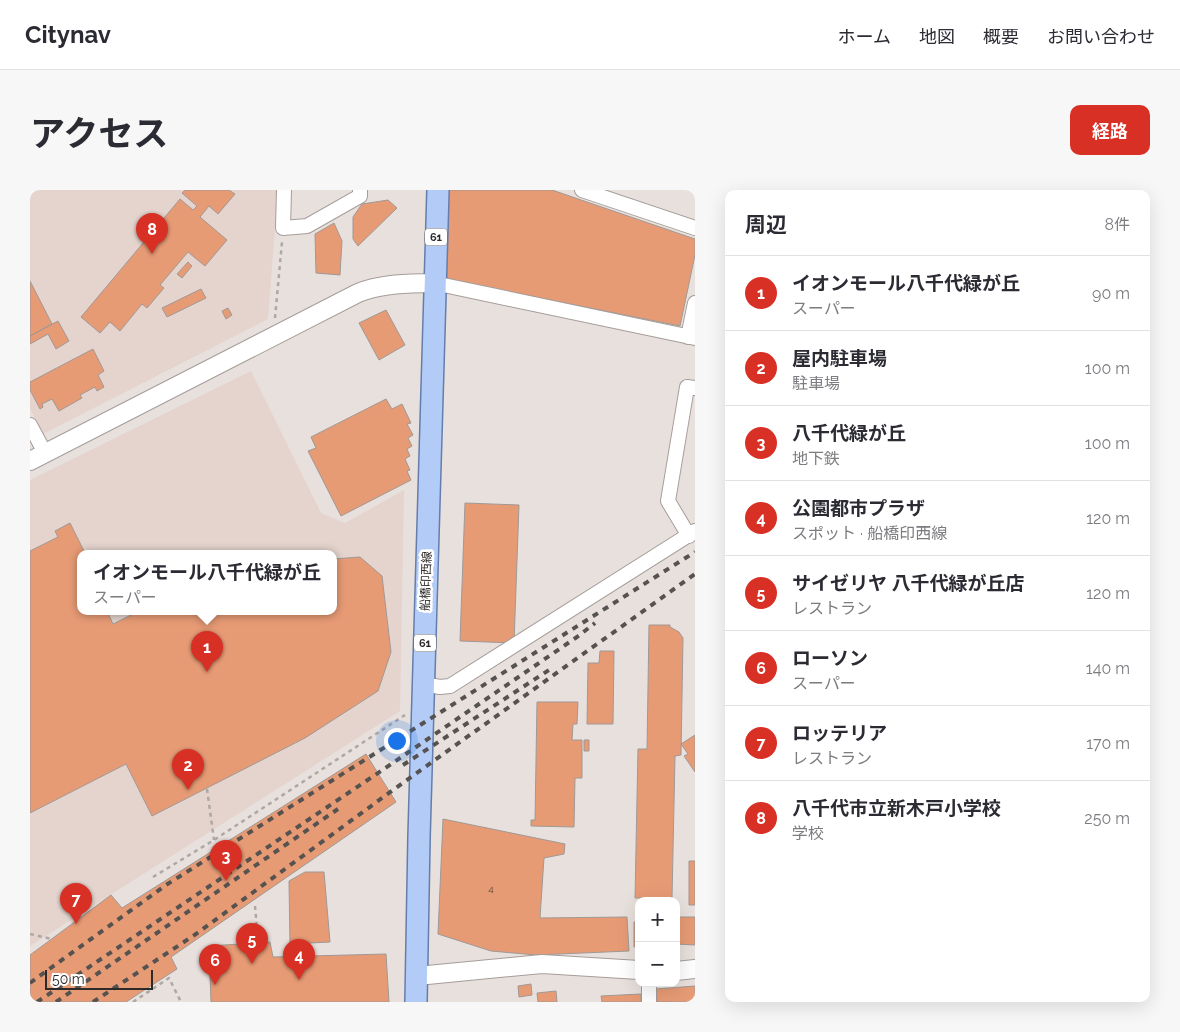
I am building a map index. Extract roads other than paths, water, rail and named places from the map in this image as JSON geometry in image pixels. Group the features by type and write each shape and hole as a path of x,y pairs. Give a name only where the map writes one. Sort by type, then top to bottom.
{"main road":[{"name":"船橋印西線","path":"416,1002 438,190"}],"street":[{"path":"284,190 283,228 307,226 360,196 360,190"},
{"path":"582,190 695,228"},
{"path":"30,425 37,457 372,287 434,284 692,338 695,302"},
{"path":"423,694 440,687 450,686 692,534 668,501 687,388 695,388"},
{"path":"417,976 542,964 635,970"},
{"path":"680,971 695,969"},
{"path":"649,987 649,1002"}],"railway":[{"path":"30,983 166,885 695,552"},
{"path":"93,1002 196,934 393,790 695,574"},
{"path":"37,1002 381,771 595,623"},
{"path":"403,765 549,670"},
{"path":"56,1002 338,809"}],"place":[{"name":"八千代市立新木戸小学校","path":"152,254"},
{"name":"イオンモール八千代緑が丘","path":"207,672"},
{"name":"屋内駐車場","path":"188,790"},
{"name":"八千代緑が丘","path":"226,881"},
{"name":"ロッテリア","path":"76,924"},
{"name":"サイゼリヤ 八千代緑が丘店","path":"252,964"},
{"name":"公園都市プラザ","path":"299,980"},
{"name":"ローソン","path":"215,985"}]}
